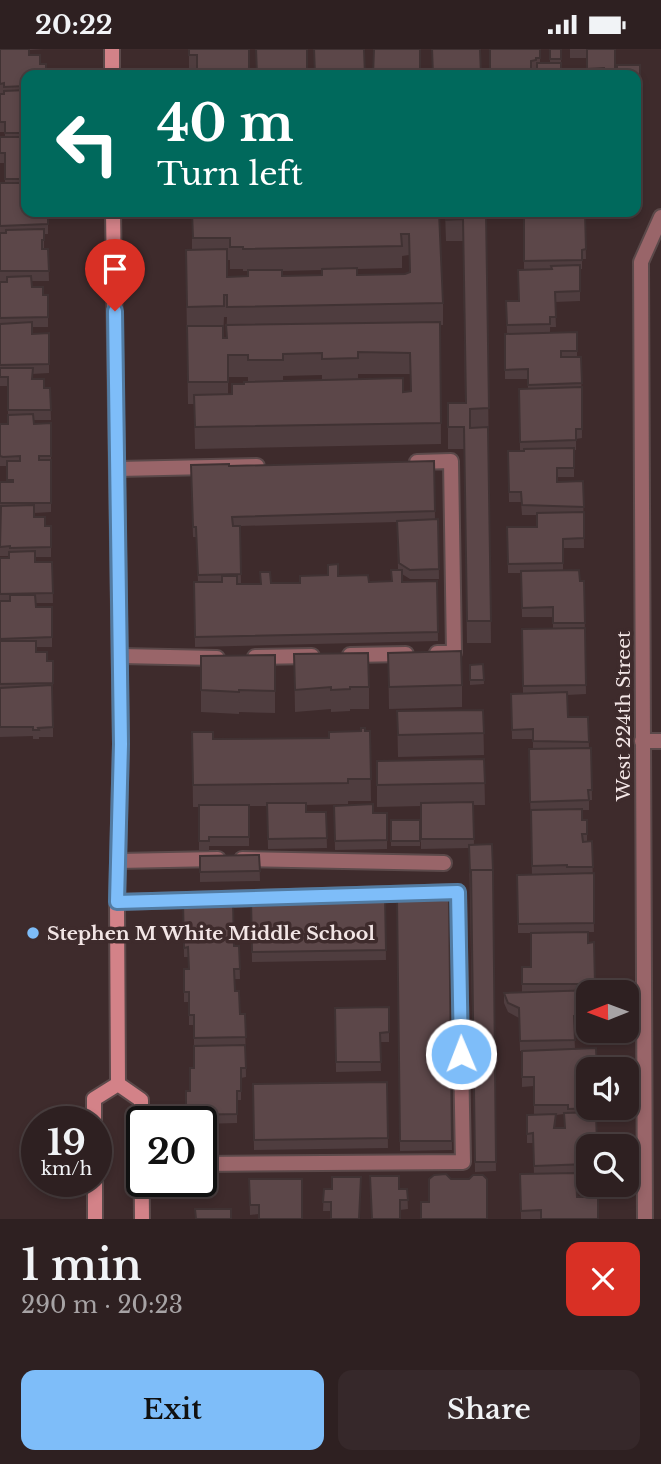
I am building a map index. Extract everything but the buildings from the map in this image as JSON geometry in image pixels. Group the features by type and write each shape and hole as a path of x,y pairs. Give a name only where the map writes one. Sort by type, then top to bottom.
{"main road":[{"path":"112,49 112,70"},
{"path":"113,217 121,656 117,902 118,1084"},
{"path":"94,1106 94,1099 118,1084"},
{"path":"118,1084 141,1100 141,1106"},
{"path":"95,1197 95,1219"},
{"path":"142,1197 142,1219"}],"street":[{"name":"West 224th Street","path":"646,1219 641,262 661,217"},
{"path":"121,656 238,658 454,653 451,461 396,463"},
{"path":"118,469 273,465"},
{"path":"642,741 661,741"},
{"path":"118,861 221,859 444,863"},
{"path":"117,902 458,892 463,1162 217,1164"}],"place":[{"name":"Stephen M White Middle School","path":"33,933"}],"route":[{"path":"115,311 121,744 117,902 458,892 461,1054"}]}
